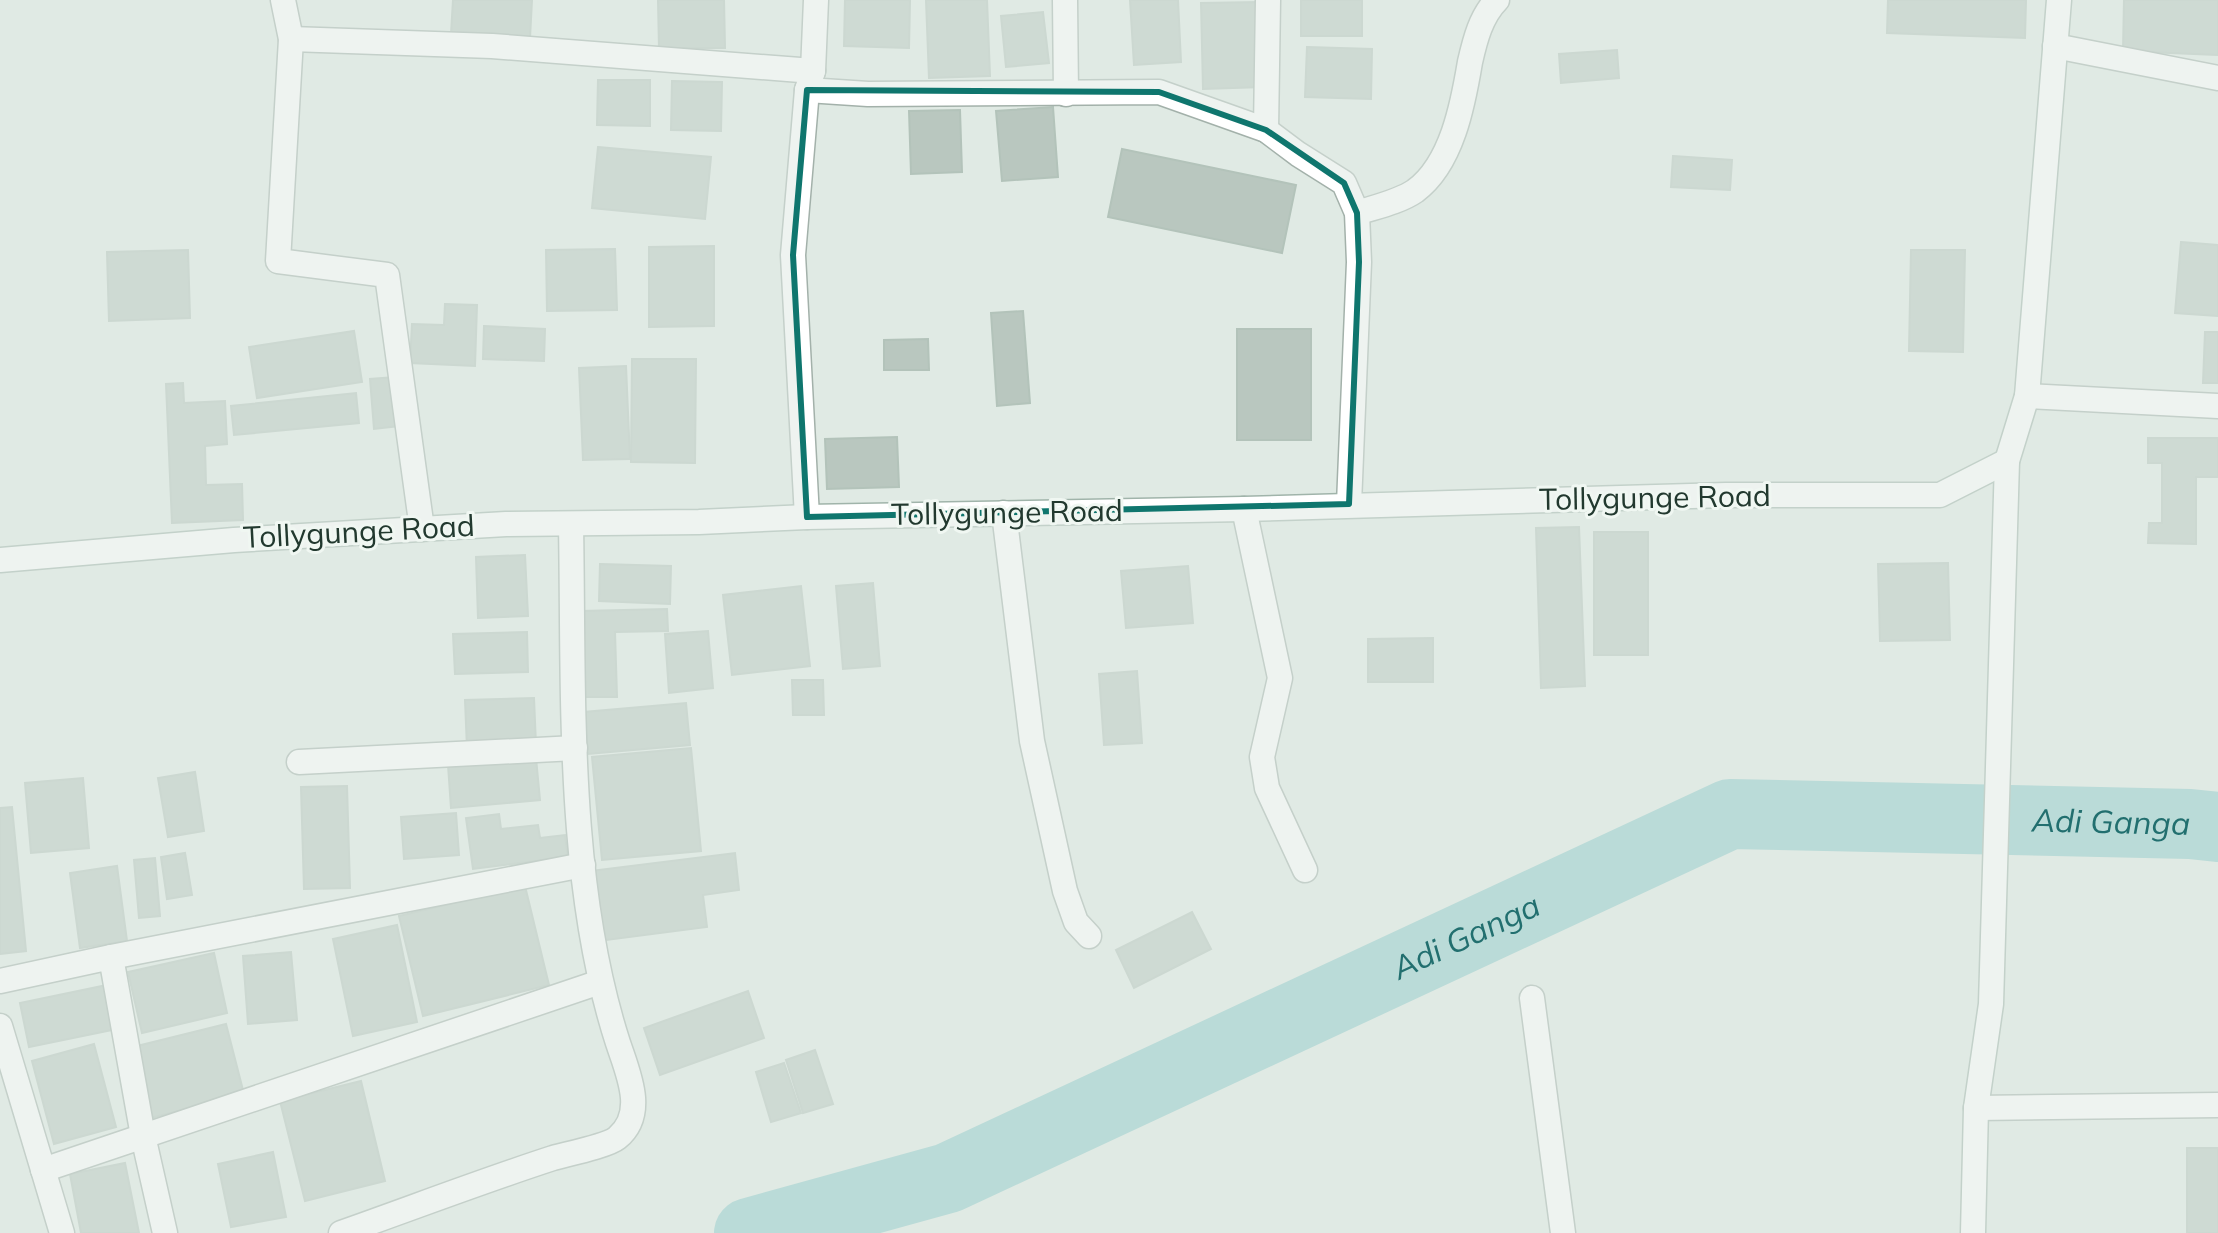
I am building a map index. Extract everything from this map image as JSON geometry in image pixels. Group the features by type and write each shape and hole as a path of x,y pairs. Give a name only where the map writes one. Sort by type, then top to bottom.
{"street":[{"path":"283,0 291,39 278,261 387,275 422,529"},
{"path":"807,517 793,255 816,0"},
{"path":"1065,0 1066,94"},
{"path":"1266,130 1268,0"},
{"path":"1357,213 1414,192 1433,173 1448,144 1464,97 1481,23 1497,0"},
{"path":"1973,1233 1976,1108 1991,1004 2007,461 2027,396 2059,0"},
{"path":"291,39 492,46 810,80 868,94 1159,92 1266,130 1344,183 1357,213 1359,315 1349,504"},
{"path":"2055,46 2218,78"},
{"path":"2027,396 2218,406"},
{"name":"Tollygunge Road","path":"0,560 234,540 506,524 1244,509 1726,495 1940,495 2007,461"},
{"path":"1244,509 1280,678 1262,757 1267,788 1305,870"},
{"path":"1004,513 1032,741 1065,891 1076,922 1089,936"},
{"path":"341,1233 616,1139 633,1118 633,1088 600,982 583,865 575,748 571,524"},
{"path":"299,762 575,748"},
{"path":"0,981 583,865"},
{"path":"111,957 143,1136 165,1233"},
{"path":"43,1170 600,982"},
{"path":"1532,998 1563,1233"},
{"path":"0,1026 62,1233"},
{"path":"1976,1108 2218,1105"}],"highlighted area":[{"path":"807,90 1159,92 1266,130 1344,183 1357,213 1359,262 1349,504 807,517 793,255"}],"building":[{"path":"453,0 532,0 530,38 451,34"},
{"path":"658,0 724,0 725,48 659,48"},
{"path":"845,0 910,0 909,48 844,46"},
{"path":"926,0 987,0 990,76 929,78"},
{"path":"1130,0 1178,0 1181,62 1134,65"},
{"path":"1301,0 1362,0 1362,36 1301,36"},
{"path":"1888,0 2026,0 2025,38 1887,33"},
{"path":"2124,0 2218,0 2218,55 2123,51"},
{"path":"1260,2 1263,87 1203,89 1201,3"},
{"path":"1043,12 1049,63 1006,67 1001,16"},
{"path":"1307,47 1372,49 1371,99 1305,97"},
{"path":"1617,50 1619,78 1561,83 1559,54"},
{"path":"598,80 650,80 650,126 597,125"},
{"path":"672,81 722,82 721,131 671,130"},
{"path":"1053,107 1058,177 1002,181 996,111"},
{"path":"960,110 962,172 911,174 909,111"},
{"path":"598,147 711,157 705,219 592,208"},
{"path":"1122,149 1296,185 1282,253 1108,217"},
{"path":"1673,156 1732,160 1730,190 1671,187"},
{"path":"2181,242 2218,245 2218,316 2175,313"},
{"path":"714,246 714,326 649,327 649,247"},
{"path":"615,249 617,310 547,311 546,250"},
{"path":"188,250 190,318 109,321 107,252"},
{"path":"1911,250 1965,250 1963,352 1909,351"},
{"path":"445,304 477,305 475,366 410,363 412,324 444,325"},
{"path":"1023,311 1030,403 997,406 991,313"},
{"path":"484,326 545,329 544,361 483,359"},
{"path":"1237,329 1311,329 1311,440 1237,440"},
{"path":"354,331 362,382 257,398 249,347"},
{"path":"2205,332 2218,332 2218,383 2203,383"},
{"path":"928,339 929,370 884,370 884,340"},
{"path":"632,359 696,359 695,463 631,462"},
{"path":"626,366 630,459 583,460 579,368"},
{"path":"395,377 399,426 374,429 370,379"},
{"path":"183,383 184,403 225,401 227,444 205,446 206,485 242,484 243,520 172,523 166,384"},
{"path":"356,393 359,423 234,435 231,406"},
{"path":"897,437 899,487 827,489 825,439"},
{"path":"2148,438 2218,438 2218,477 2196,477 2196,544 2148,543 2149,523 2162,523 2162,463 2148,463"},
{"path":"1579,527 1585,686 1541,688 1536,528"},
{"path":"1594,532 1648,532 1648,655 1594,655"},
{"path":"525,555 528,616 478,618 476,557"},
{"path":"1948,563 1950,640 1880,641 1878,564"},
{"path":"600,564 671,566 670,604 599,601"},
{"path":"1188,566 1193,623 1126,628 1121,571"},
{"path":"873,583 880,666 843,669 836,586"},
{"path":"801,586 810,666 732,675 723,595"},
{"path":"667,609 668,631 615,632 617,697 583,697 581,611"},
{"path":"708,631 713,688 669,693 665,634"},
{"path":"527,632 528,672 455,674 453,634"},
{"path":"1433,638 1433,682 1368,682 1368,639"},
{"path":"1137,671 1142,743 1104,745 1099,674"},
{"path":"792,680 823,680 824,715 793,715"},
{"path":"534,698 536,745 467,748 465,700"},
{"path":"686,703 690,745 588,754 584,712"},
{"path":"691,748 701,851 602,860 592,757"},
{"path":"536,758 540,800 451,808 448,765"},
{"path":"195,772 204,831 168,837 158,778"},
{"path":"83,778 89,848 31,853 25,783"},
{"path":"347,786 350,888 304,889 301,787"},
{"path":"12,807 26,951 0,954 0,808"},
{"path":"456,813 459,855 404,859 401,817"},
{"path":"499,814 501,829 538,825 540,838 565,835 568,857 473,869 466,818"},
{"path":"185,853 192,895 167,899 161,857"},
{"path":"735,853 739,890 703,895 707,927 599,941 590,871"},
{"path":"155,858 160,916 139,918 134,860"},
{"path":"117,866 127,941 80,948 70,873"},
{"path":"525,886 549,985 423,1016 399,916"},
{"path":"1192,912 1211,949 1134,988 1116,950"},
{"path":"397,925 417,1022 353,1036 333,939"},
{"path":"291,952 297,1020 248,1024 243,956"},
{"path":"214,953 227,1013 142,1033 128,972"},
{"path":"107,985 117,1029 29,1047 20,1003"},
{"path":"748,991 764,1038 660,1075 644,1028"},
{"path":"226,1024 244,1094 151,1118 133,1047"},
{"path":"94,1044 116,1127 54,1144 32,1061"},
{"path":"815,1050 833,1104 803,1113 786,1060"},
{"path":"784,1063 801,1113 771,1122 756,1072"},
{"path":"361,1081 385,1181 305,1201 280,1101"},
{"path":"2187,1148 2218,1148 2218,1233 2187,1233"},
{"path":"273,1152 286,1217 231,1227 218,1164"},
{"path":"125,1163 139,1233 81,1233 70,1174"}],"waterway":[{"name":"Adi Ganga","path":"749,1233 948,1178 1730,814 2218,827"}]}
